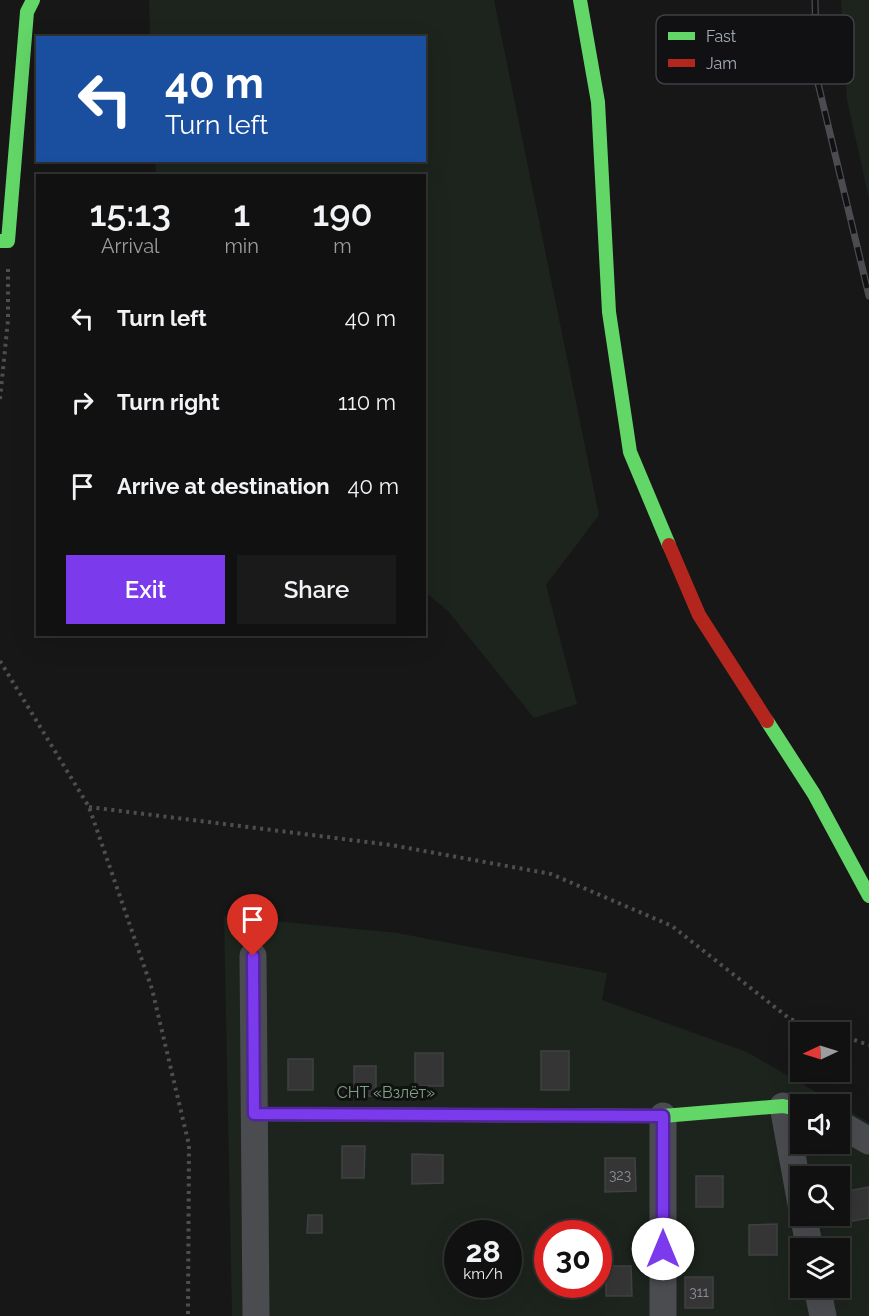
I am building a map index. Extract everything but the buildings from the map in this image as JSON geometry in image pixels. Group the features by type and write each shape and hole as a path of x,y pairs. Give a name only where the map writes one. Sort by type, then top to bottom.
{"street":[{"path":"4,241 27,12 33,0"},
{"path":"580,0 598,102 609,312 630,452 699,615 814,794 869,896"},
{"path":"253,956 256,1316"},
{"path":"254,1114 663,1116 790,1108"},
{"path":"663,1116 663,1316"},
{"path":"850,1130 869,1141"},
{"path":"819,1298 823,1316"}],"path":[{"path":"0,399 8,320 4,241"},
{"path":"0,661 88,807 152,989 189,1145 188,1316"},
{"path":"88,807 174,819 286,830 551,874 672,927 790,1019 799,1022"},
{"path":"850,1038 869,1045"}],"green space":[{"path":"149,0 494,0 599,515 546,585 577,704 534,718 448,611 426,593 426,174 156,174 155,162 426,162 426,36 150,36"},
{"path":"841,0 869,0 869,198 847,100 846,84 854,84 854,15 842,15"},
{"name":"СНТ «Взлёт»","path":"224,916 397,933 607,973 602,1000 747,1052 790,1077 790,1082 799,1082 820,1094 790,1094 790,1154 850,1154 850,1112 869,1122 869,1316 232,1316"}],"railway":[{"path":"815,0 815,15"},
{"path":"818,84 869,296"}],"traffic: fast":[{"path":"0,241 8,241 27,12 33,0"},
{"path":"580,0 598,102 609,312 630,452 669,545"},
{"path":"767,721 814,794 869,896"},
{"path":"254,1114 663,1116 783,1106 790,1108"}],"traffic: jam":[{"path":"669,545 699,615 767,721"}],"route":[{"path":"253,956 254,1114 663,1116 663,1249"}]}
